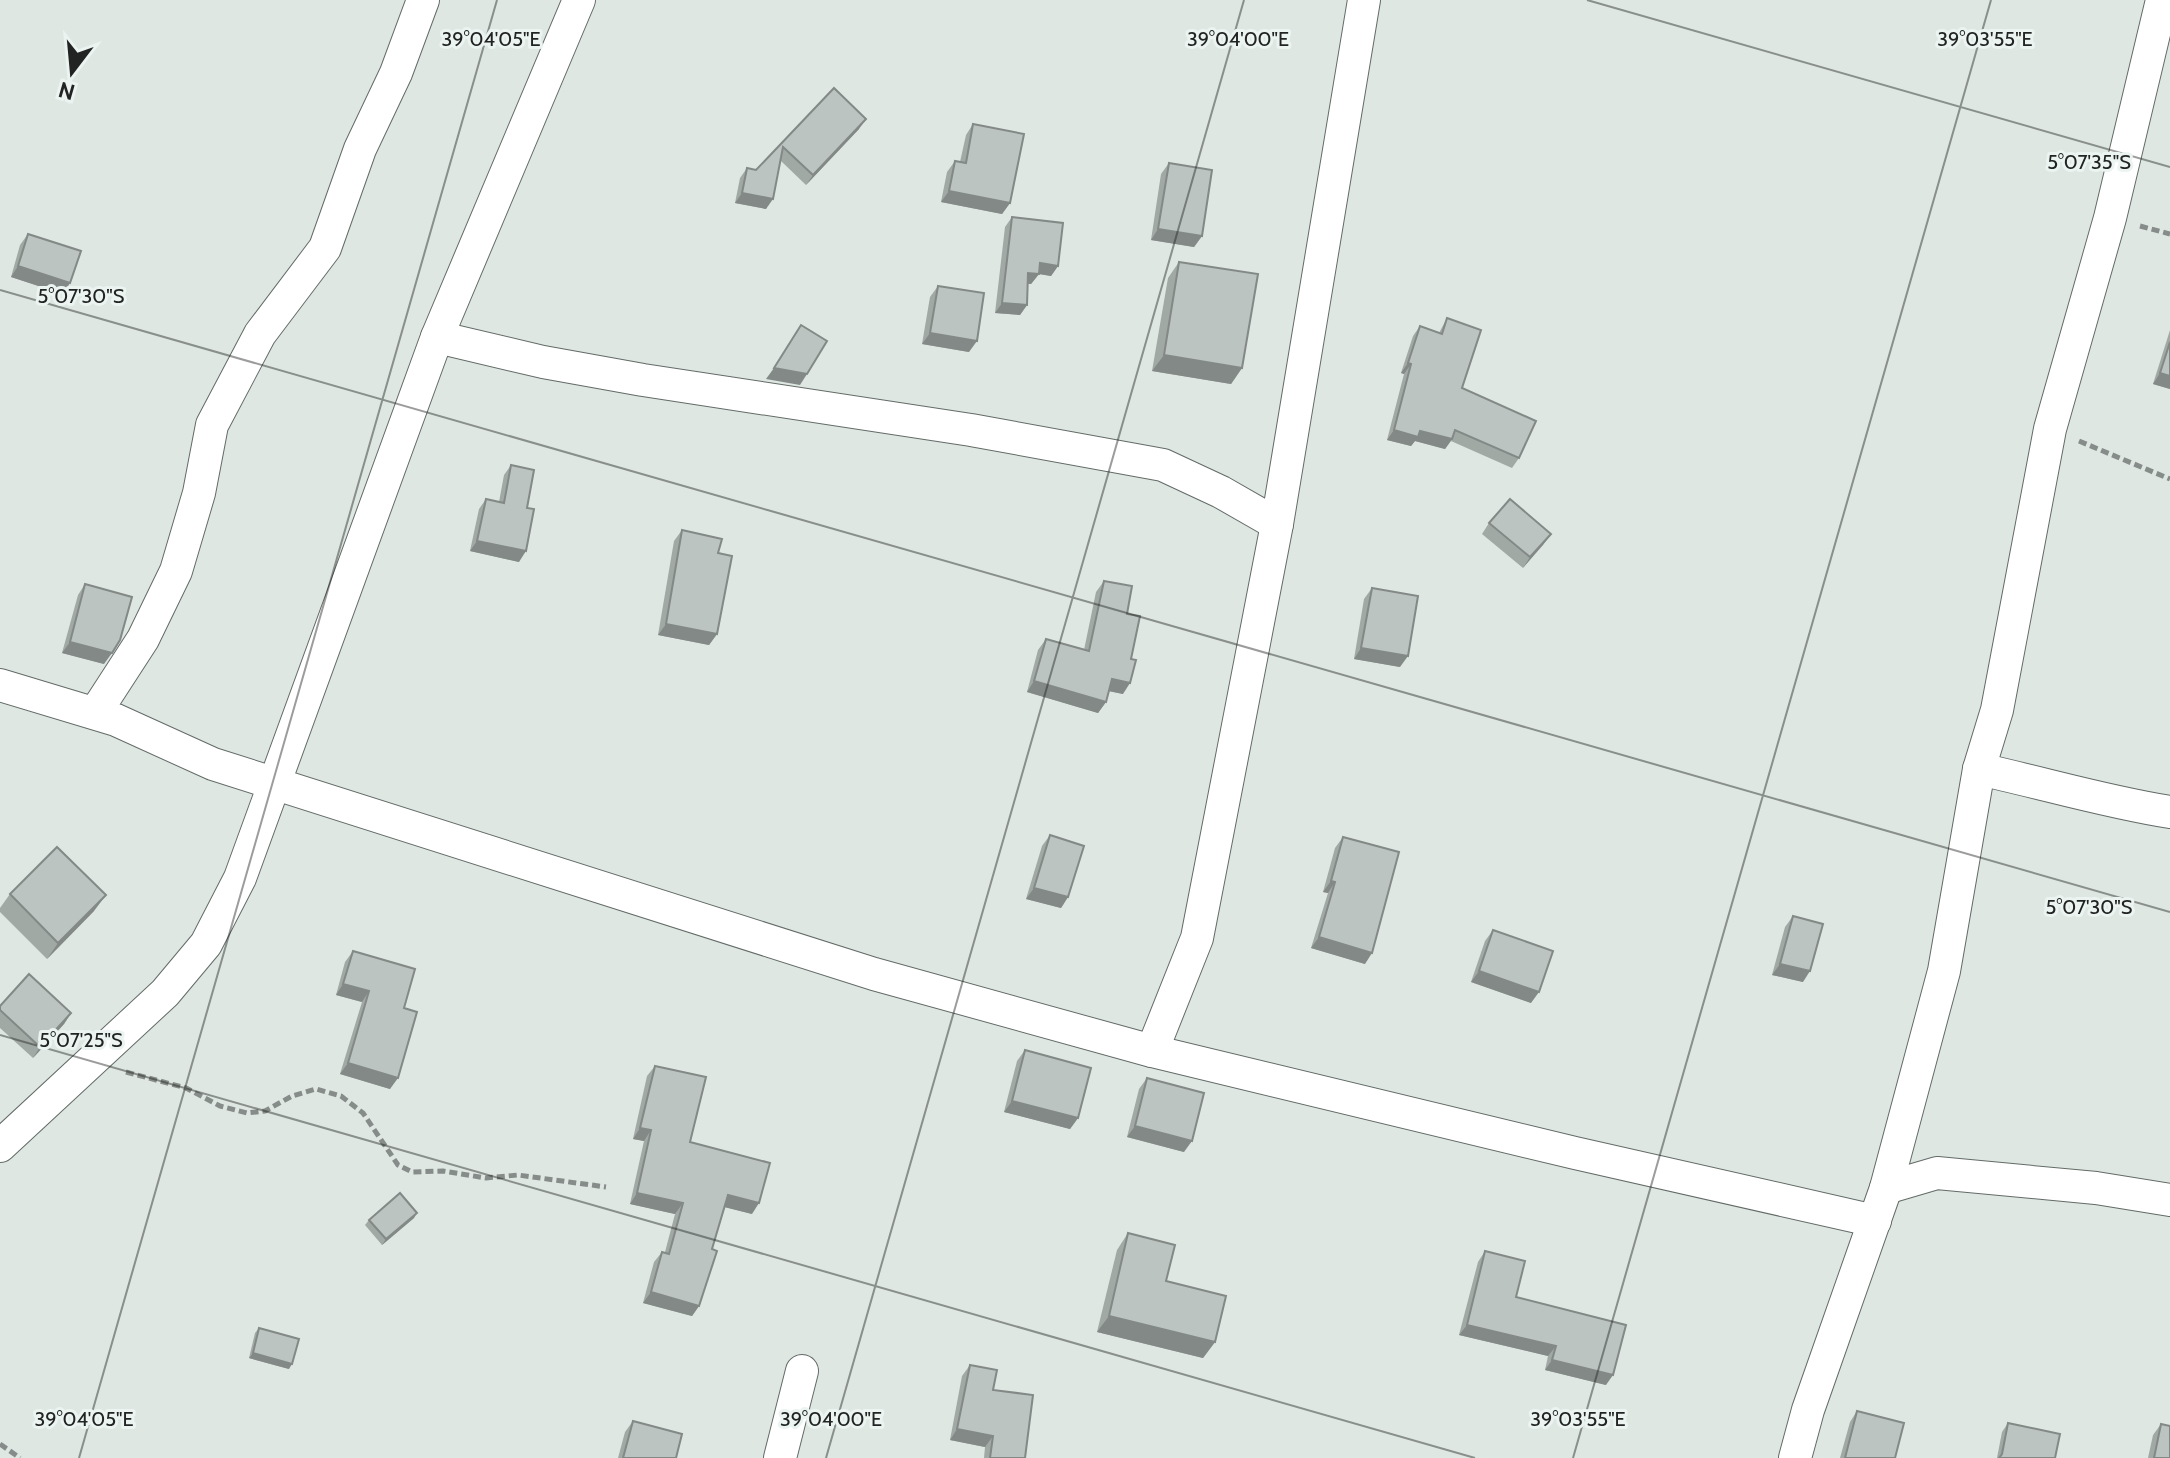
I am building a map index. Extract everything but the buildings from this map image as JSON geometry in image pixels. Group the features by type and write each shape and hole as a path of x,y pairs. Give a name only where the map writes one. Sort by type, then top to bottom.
{"street":[{"path":"95,713 143,639 176,571 199,493 212,425 260,334 325,248 360,149 396,73 423,0"},
{"path":"0,1146 165,993 206,944 240,878 437,337 579,0"},
{"path":"1152,1051 1197,938 1277,524 1364,0"},
{"path":"1795,1458 1808,1410 1886,1188 1944,971 1979,769 1997,710 2050,429 2162,21"},
{"path":"437,337 543,362 643,380 971,430 1163,465 1221,492 1277,524"},
{"path":"0,685 95,713 213,764 275,785 874,974 1152,1051 1575,1153 1875,1221"},
{"path":"1979,769 2170,812"},
{"path":"1886,1188 1937,1173 2096,1188 2170,1200"},
{"path":"780,1458 802,1371"}],"path":[{"path":"2050,429 2170,479"},
{"path":"93,1060 186,1088 220,1106 247,1113 265,1111 292,1096 316,1089 341,1096 363,1113 398,1165 412,1172 443,1171 486,1178 518,1175 606,1187"},
{"path":"0,1444 20,1458"}]}
